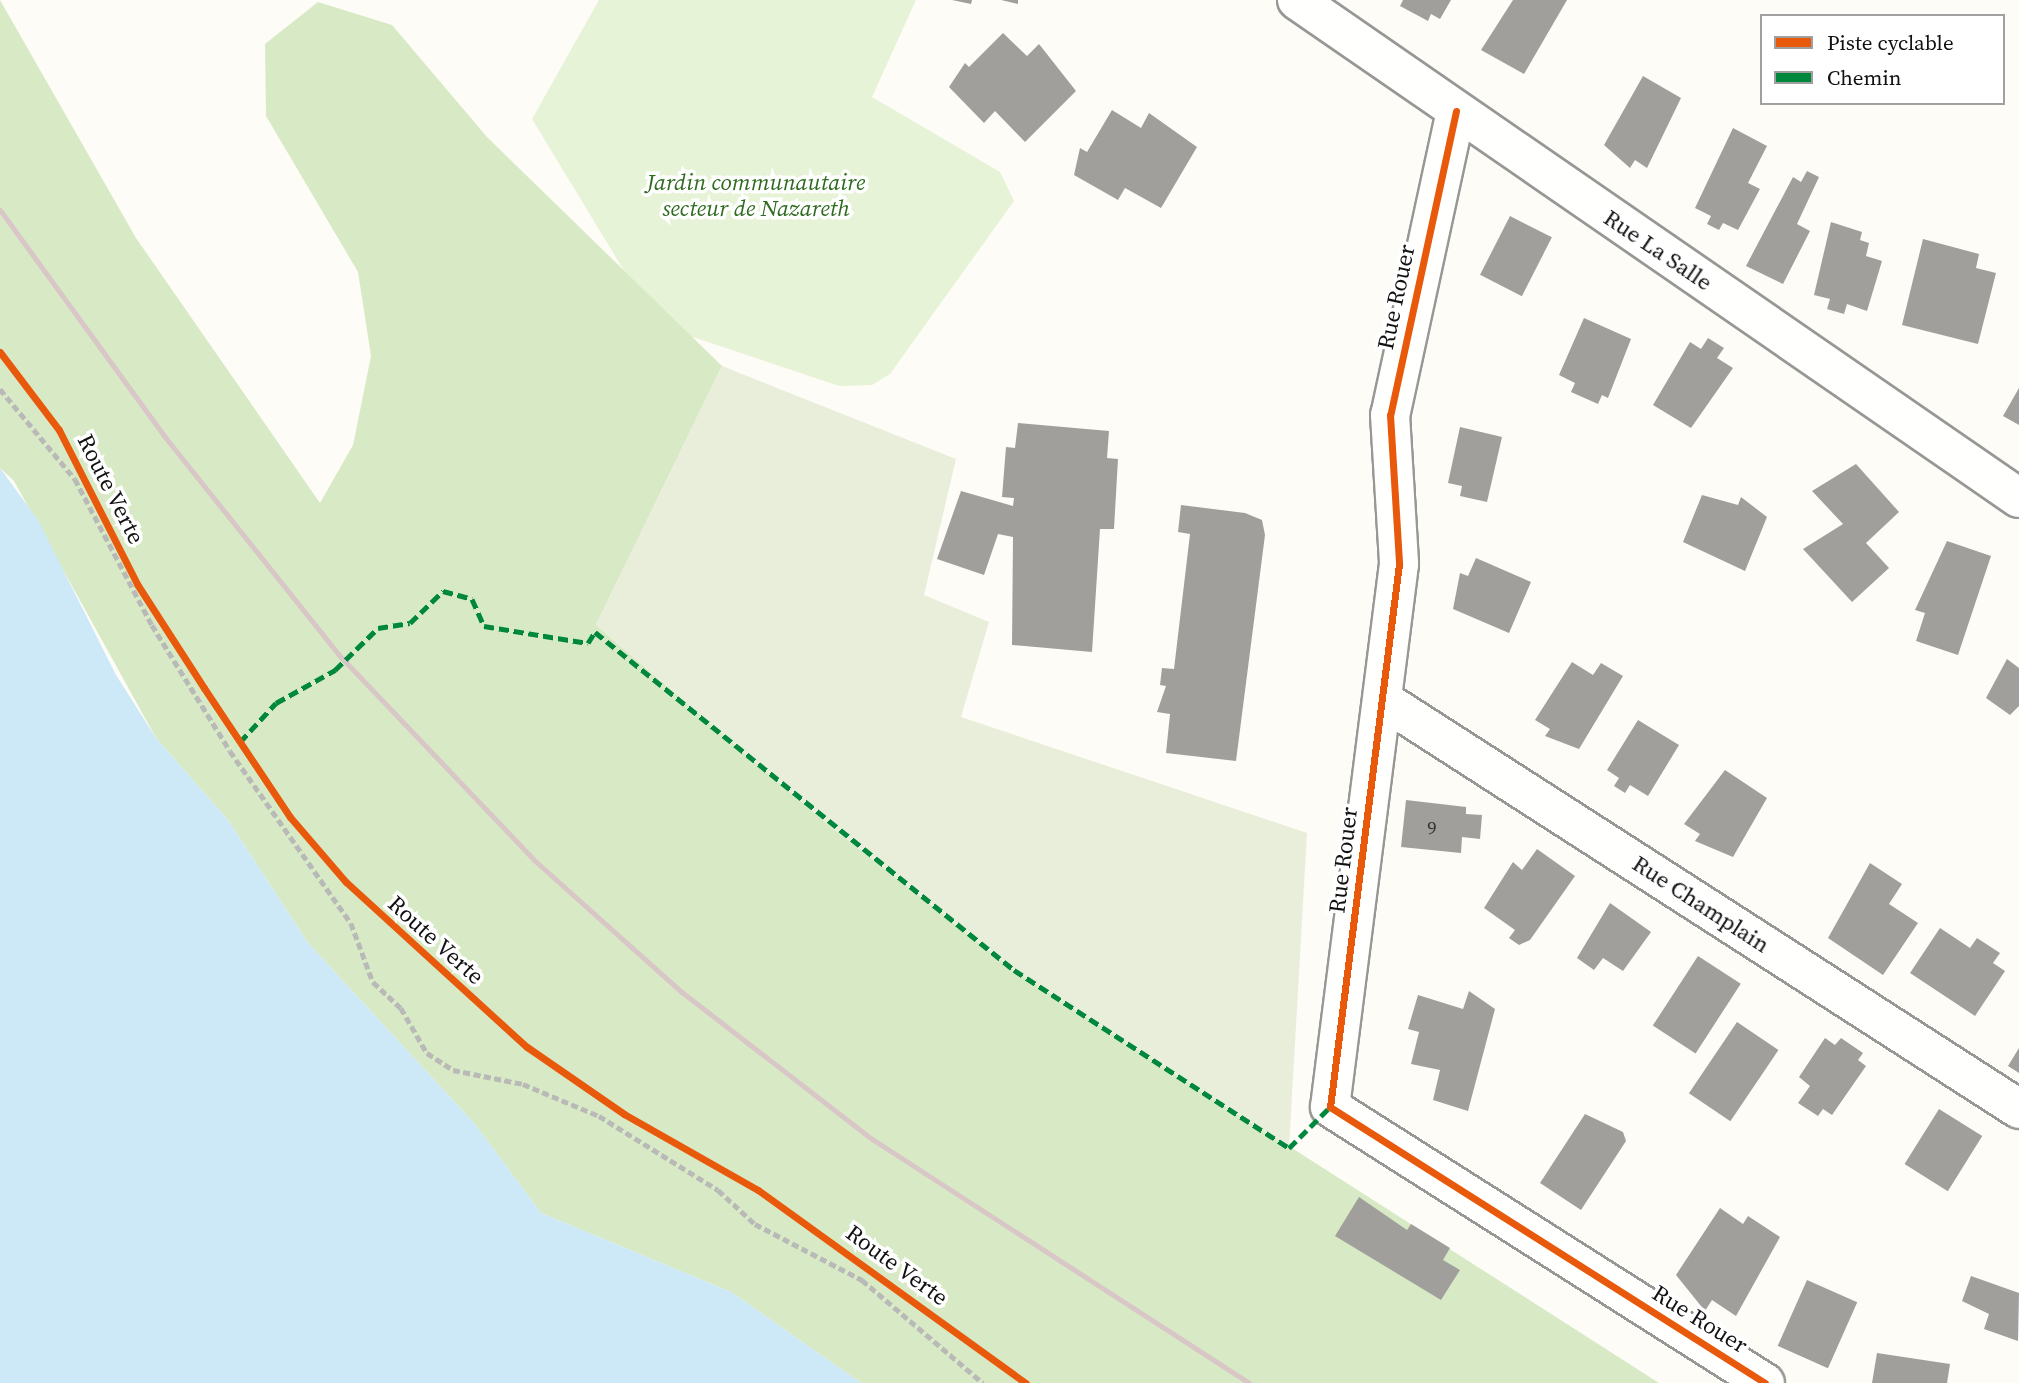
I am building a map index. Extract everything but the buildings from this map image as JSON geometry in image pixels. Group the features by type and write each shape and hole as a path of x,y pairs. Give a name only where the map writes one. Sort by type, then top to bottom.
{"street":[{"name":"Rue La Salle","path":"1297,0 2019,498"},
{"name":"Rue Rouer","path":"1456,111 1390,415 1399,564 1330,1107 1765,1383"},
{"name":"Rue Champlain","path":"1383,699 2019,1109"}],"path":[{"path":"0,389 75,479 152,625 238,763 344,911 373,982 401,1008 427,1053 453,1070 523,1084 600,1116 718,1190 755,1224 862,1280 983,1383"},
{"path":"276,795 298,826"}],"green space":[{"path":"0,0 136,238 320,503 353,445 371,356 358,272 266,116 265,44 318,2 392,25 487,137 722,366 596,625 831,827 1014,970 1659,1383 861,1383 731,1292 541,1213 474,1123 308,943 228,820 156,738 14,481 0,468"},
{"name":"Jardin communautaire secteur de Nazareth","path":"599,0 916,0 872,97 1000,172 1014,201 890,374 872,385 839,386 657,325 532,119"},
{"path":"722,366 956,459 924,595 989,622 961,717 1307,833 1289,1148 1014,970 831,827 596,625"}],"water":[{"path":"0,468 38,520 116,675 156,738 228,820 308,943 474,1123 541,1213 731,1292 861,1383 0,1383"}],"railway":[{"path":"0,210 165,437 338,654 534,860 683,993 872,1139 1249,1383"}],"marked path":[{"path":"240,742 276,703 335,670 378,628 410,623 443,591 472,599 484,626 588,643 595,632 1014,970 1289,1148 1330,1107"}],"cycle path":[{"path":"1456,111 1390,415 1399,564 1330,1107 1765,1383"},
{"name":"Route Verte","path":"0,352 59,430 137,584 204,688 290,817 346,882 527,1047 624,1114 758,1190 1026,1383"}]}
